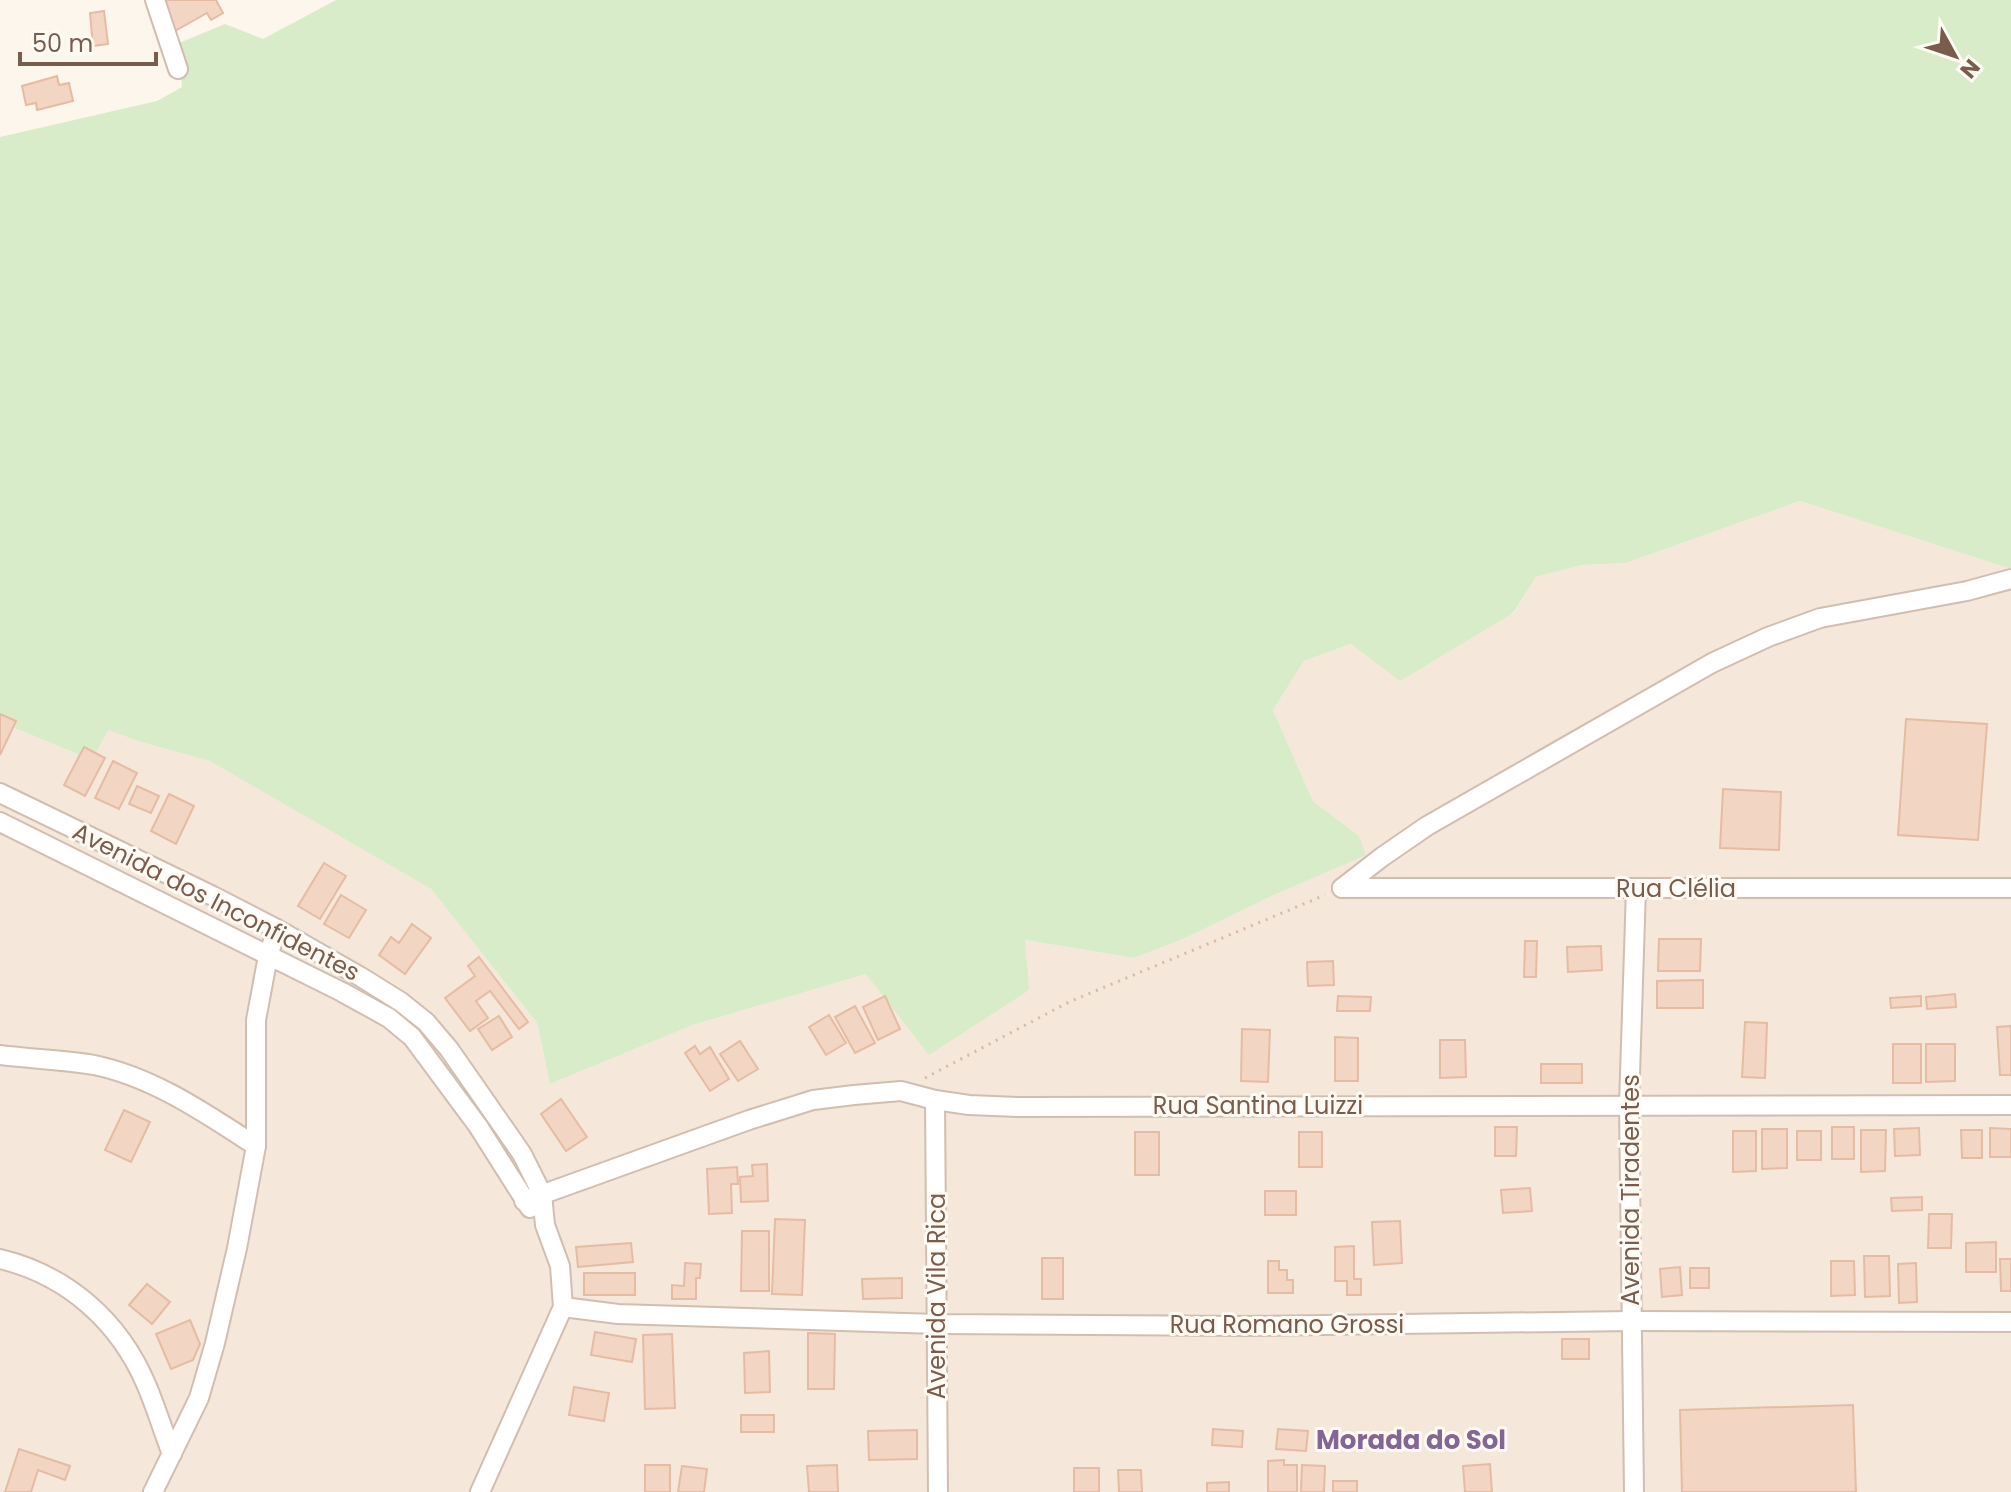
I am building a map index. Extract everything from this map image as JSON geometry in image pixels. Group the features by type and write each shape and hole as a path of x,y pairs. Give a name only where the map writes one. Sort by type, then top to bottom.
{"street":[{"path":"155,0 178,69"},
{"path":"1342,888 1427,826 1648,698 1754,643 1820,618 1967,591 2011,579"},
{"name":"Avenida dos Inconfidentes","path":"0,793 277,929 401,1002 426,1022 449,1049 522,1154 533,1198 560,1266 563,1307 480,1492"},
{"name":"Avenida dos Inconfidentes","path":"0,822 389,1018 412,1037 533,1198"},
{"name":"Rua Clélia","path":"1342,888 2011,888"},
{"name":"Avenida Tiradentes","path":"1634,1492 1629,1105 1636,889"},
{"path":"153,1492 199,1398 237,1248 256,1146 256,1020 268,956 277,929"},
{"path":"0,1055 95,1066 148,1083 198,1108 256,1146"},
{"name":"Rua Santina Luizzi","path":"533,1198 813,1100 901,1091 969,1105 1018,1107 2011,1105"},
{"name":"Avenida Vila Rica","path":"935,1100 938,1492"},
{"path":"0,1259 44,1273 80,1295 106,1322 131,1353 146,1383 172,1454"},
{"name":"Rua Romano Grossi","path":"563,1307 618,1314 937,1324 1243,1326 1632,1321 2011,1322"}],"path":[{"path":"901,1091 1069,1002 1342,888"}],"shaded area":[{"path":"1800,501 2011,569 2011,1492 0,1492 0,722 92,760 107,729 141,742 211,761 431,889 537,1023 550,1084 693,1025 866,974 1025,940 1134,958 1181,940 1365,855 1359,836 1313,801 1273,710 1304,661 1352,644 1513,614 1536,577 1582,565 1626,563"}],"green space":[{"path":"336,0 2011,0 2011,569 1800,501 1626,563 1582,565 1536,577 1513,613 1400,681 1351,644 1304,661 1273,710 1313,801 1359,836 1366,855 1181,940 1134,958 1025,940 1029,990 929,1055 866,974 693,1025 550,1084 537,1023 431,889 210,761 108,730 92,760 0,722 0,137 157,101 182,87 179,43 225,24 263,39"}],"building":[{"path":"161,0 216,0 223,13 211,20 207,13 173,32"},
{"path":"104,11 108,44 93,46 90,13"},
{"path":"57,76 59,85 69,83 73,101 37,110 36,103 26,105 22,86"},
{"path":"0,714 16,721 0,755"},
{"path":"1906,719 1987,724 1978,840 1898,835"},
{"path":"84,747 105,758 85,796 64,785"},
{"path":"113,761 137,773 119,809 95,798"},
{"path":"137,786 159,796 151,813 129,804"},
{"path":"1723,789 1781,792 1779,850 1720,848"},
{"path":"169,794 194,806 176,844 151,831"},
{"path":"324,863 346,876 320,919 298,906"},
{"path":"341,895 366,910 349,938 324,924"},
{"path":"412,924 431,938 405,974 379,955 391,937 399,943"},
{"path":"1659,939 1701,939 1700,971 1658,971"},
{"path":"1525,941 1537,941 1536,977 1524,977"},
{"path":"1601,946 1602,970 1568,972 1567,947"},
{"path":"479,957 528,1022 519,1029 490,991 476,1001 488,1018 470,1031 445,998 475,976 468,966"},
{"path":"1333,961 1334,985 1308,986 1307,962"},
{"path":"1703,980 1703,1008 1657,1008 1657,981"},
{"path":"1955,994 1956,1007 1927,1009 1926,997"},
{"path":"885,996 900,1029 878,1040 863,1007"},
{"path":"1338,996 1371,997 1370,1011 1337,1011"},
{"path":"1921,996 1921,1006 1891,1008 1890,998"},
{"path":"855,1006 875,1043 855,1053 835,1017"},
{"path":"829,1015 846,1043 826,1055 809,1027"},
{"path":"499,1016 512,1037 492,1050 478,1029"},
{"path":"1745,1022 1767,1023 1765,1078 1742,1077"},
{"path":"2011,1026 2011,1075 2000,1075 1997,1027"},
{"path":"1242,1029 1270,1030 1268,1082 1241,1081"},
{"path":"1335,1037 1358,1038 1358,1081 1335,1081"},
{"path":"1440,1040 1465,1040 1466,1077 1440,1078"},
{"path":"740,1041 758,1069 738,1081 720,1054"},
{"path":"1893,1044 1921,1044 1921,1083 1893,1083"},
{"path":"1926,1044 1955,1044 1955,1081 1926,1082"},
{"path":"695,1046 700,1054 710,1047 729,1079 710,1091 685,1053"},
{"path":"1541,1064 1582,1064 1582,1083 1541,1083"},
{"path":"561,1099 587,1137 566,1151 541,1114"},
{"path":"124,1110 150,1122 131,1162 105,1150"},
{"path":"1495,1127 1517,1127 1516,1156 1495,1156"},
{"path":"1832,1127 1854,1127 1854,1159 1832,1159"},
{"path":"1919,1128 1920,1155 1895,1156 1894,1129"},
{"path":"1990,1128 2011,1129 2011,1157 1990,1157"},
{"path":"1762,1129 1787,1129 1787,1168 1762,1169"},
{"path":"1861,1130 1886,1130 1885,1171 1861,1172"},
{"path":"1961,1130 1982,1130 1982,1158 1962,1158"},
{"path":"1733,1131 1756,1131 1756,1171 1733,1172"},
{"path":"1797,1131 1821,1131 1821,1160 1797,1160"},
{"path":"1135,1132 1159,1132 1159,1175 1135,1175"},
{"path":"1299,1132 1322,1132 1322,1167 1299,1167"},
{"path":"767,1164 768,1201 741,1202 740,1177 753,1176 752,1165"},
{"path":"737,1167 738,1184 731,1184 732,1213 709,1214 707,1169"},
{"path":"1530,1188 1532,1211 1503,1213 1501,1190"},
{"path":"1265,1191 1296,1191 1296,1215 1265,1215"},
{"path":"1922,1197 1922,1210 1892,1211 1891,1198"},
{"path":"1929,1214 1952,1214 1951,1248 1928,1248"},
{"path":"775,1219 805,1220 802,1295 772,1294"},
{"path":"1400,1221 1402,1263 1374,1265 1372,1222"},
{"path":"742,1231 769,1231 769,1291 741,1291"},
{"path":"1996,1242 1996,1272 1966,1272 1966,1243"},
{"path":"631,1243 633,1262 578,1267 576,1247"},
{"path":"1354,1246 1354,1279 1361,1279 1361,1295 1347,1295 1347,1281 1335,1281 1335,1247"},
{"path":"1864,1256 1889,1256 1890,1296 1865,1297"},
{"path":"1042,1258 1063,1258 1063,1299 1042,1299"},
{"path":"2000,1259 2011,1259 2011,1291 2001,1291"},
{"path":"1268,1261 1279,1261 1279,1270 1287,1270 1287,1280 1293,1280 1293,1293 1268,1293"},
{"path":"1831,1261 1854,1261 1855,1295 1831,1296"},
{"path":"685,1263 701,1264 700,1278 696,1278 696,1299 672,1299 672,1285 684,1286"},
{"path":"1916,1263 1917,1302 1899,1303 1898,1264"},
{"path":"1680,1267 1682,1295 1662,1297 1660,1269"},
{"path":"1690,1268 1709,1268 1709,1288 1690,1288"},
{"path":"584,1273 635,1273 635,1295 584,1295"},
{"path":"902,1278 902,1298 863,1299 862,1279"},
{"path":"147,1284 170,1302 152,1324 129,1305"},
{"path":"190,1320 200,1344 193,1360 171,1369 156,1334"},
{"path":"595,1332 636,1339 632,1362 591,1355"},
{"path":"808,1333 835,1334 834,1389 808,1389"},
{"path":"672,1334 675,1408 645,1409 643,1335"},
{"path":"1562,1339 1589,1339 1589,1359 1562,1359"},
{"path":"769,1351 770,1392 745,1393 744,1353"},
{"path":"574,1387 609,1393 604,1421 569,1415"},
{"path":"1853,1405 1856,1492 1682,1492 1680,1410"},
{"path":"741,1415 774,1415 774,1432 741,1432"},
{"path":"1213,1429 1243,1431 1242,1447 1212,1445"},
{"path":"1278,1429 1308,1431 1306,1451 1276,1449"},
{"path":"917,1430 917,1459 869,1460 868,1431"},
{"path":"19,1449 70,1466 65,1480 38,1470 31,1492 5,1492"},
{"path":"1284,1460 1284,1465 1297,1465 1297,1492 1268,1492 1268,1461"},
{"path":"1490,1464 1492,1492 1465,1492 1463,1466"},
{"path":"645,1465 670,1465 670,1492 645,1492"},
{"path":"837,1465 838,1492 809,1492 807,1466"},
{"path":"1302,1465 1325,1466 1324,1492 1301,1492"},
{"path":"682,1466 707,1469 704,1492 678,1492"},
{"path":"1074,1468 1099,1468 1099,1492 1074,1492"},
{"path":"1118,1470 1141,1470 1142,1492 1119,1492"},
{"path":"1333,1481 1357,1481 1357,1492 1333,1492"},
{"path":"1229,1482 1229,1492 1207,1492 1207,1483"}],"district":[{"name":"Morada do Sol","path":"1411,1440"}]}
